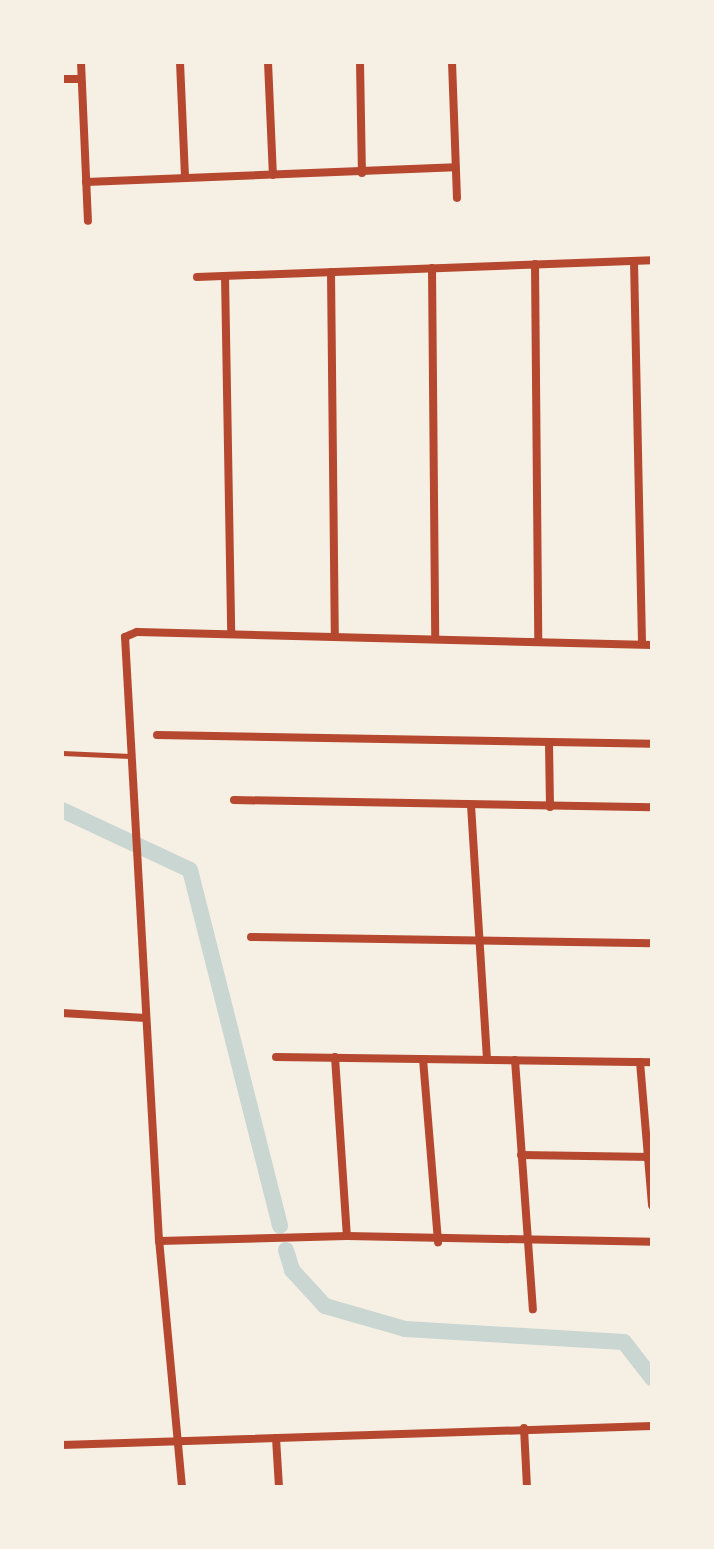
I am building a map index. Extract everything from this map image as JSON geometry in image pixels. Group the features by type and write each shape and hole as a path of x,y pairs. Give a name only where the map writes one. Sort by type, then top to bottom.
{"street":[{"path":"81,62 88,221"},
{"path":"180,62 185,178"},
{"path":"268,62 273,175"},
{"path":"360,62 362,173"},
{"path":"452,62 457,198"},
{"path":"62,79 81,79"},
{"path":"86,182 455,167"},
{"path":"197,277 652,260"},
{"path":"182,1487 159,1241 123,646 125,637 137,632 647,644 634,261"},
{"path":"535,264 538,642"},
{"path":"432,268 435,639"},
{"path":"331,272 335,637"},
{"path":"225,276 231,634"},
{"path":"157,735 652,744"},
{"path":"549,743 550,807"},
{"path":"234,800 652,807"},
{"path":"471,805 487,1059"},
{"path":"251,937 652,943"},
{"path":"62,1013 146,1018"},
{"path":"276,1057 652,1062"},
{"path":"335,1057 347,1236"},
{"path":"423,1059 438,1242"},
{"path":"515,1060 521,1155 532,1242 533,1309"},
{"path":"640,1062 652,1206"},
{"path":"521,1155 649,1157"},
{"path":"159,1241 347,1236 438,1242 652,1242"},
{"path":"62,1445 652,1426"},
{"path":"524,1428 527,1487"},
{"path":"276,1438 279,1487"}],"lane":[{"path":"62,753 130,756"}],"waterway":[{"path":"62,810 190,870 280,1226"},
{"path":"286,1250 292,1270 325,1306 405,1329 624,1342 652,1378"}]}
